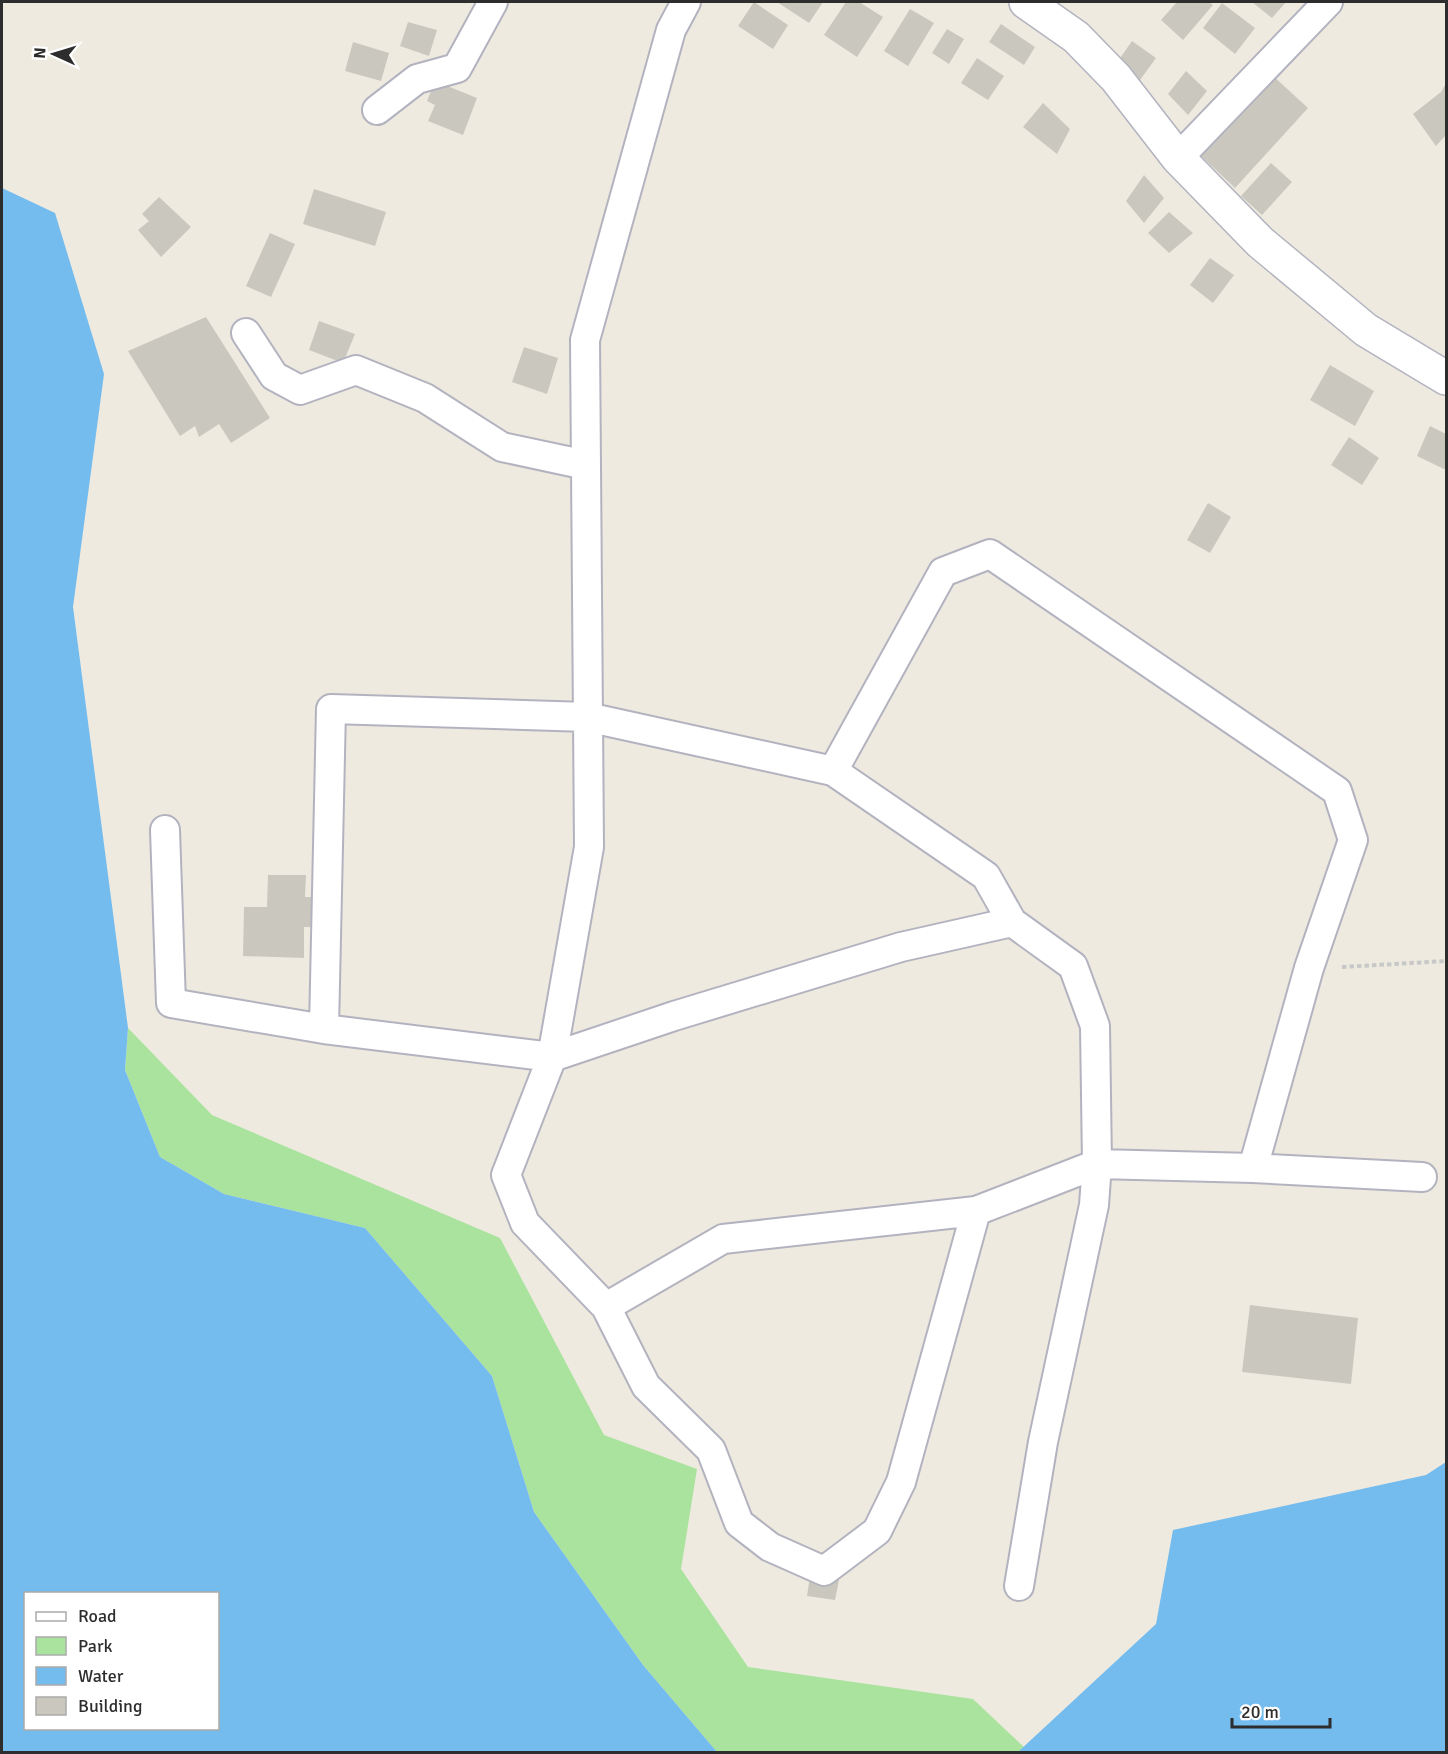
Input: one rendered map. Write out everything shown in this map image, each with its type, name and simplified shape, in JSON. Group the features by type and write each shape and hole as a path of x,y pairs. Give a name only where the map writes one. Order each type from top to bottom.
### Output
{"street":[{"path":"377,110 417,79 457,68 493,2"},
{"path":"686,2 671,30 585,340 589,847 552,1057 506,1175 525,1223 606,1307 646,1386 711,1449 739,1523 770,1548 824,1571 877,1531 901,1482 976,1211"},
{"path":"1026,2 1076,37 1116,78 1178,158 1260,242 1366,330 1446,378"},
{"path":"1178,158 1328,2"},
{"path":"246,333 274,375 300,390 356,370 425,398 502,447 586,465"},
{"path":"832,771 943,572 990,554 1337,791 1353,840 1309,968 1253,1168"},
{"path":"324,1029 331,709 587,717 832,771 986,876 1012,922 1073,966 1095,1026 1097,1164 1094,1205 1043,1442 1019,1586"},
{"path":"165,830 171,1003 324,1029 552,1057 674,1016 901,947 1012,922"},
{"path":"606,1307 723,1239 976,1211 1097,1164 1253,1168 1422,1177"}],"path":[{"path":"1309,968 1446,961"}],"green space":[{"path":"128,1028 212,1115 500,1238 604,1435 697,1469 681,1569 748,1667 973,1699 1025,1748 1018,1752 717,1752 643,1665 534,1512 492,1376 365,1228 224,1194 160,1157 125,1070"}],"water":[{"path":"2,188 55,213 104,374 73,607 128,1028 125,1070 160,1157 224,1194 365,1228 492,1376 534,1512 643,1665 717,1752 2,1752"},
{"path":"1446,1462 1446,1752 1018,1752 1156,1624 1173,1530 1426,1475"}],"building":[{"path":"754,2 788,25 773,49 738,26"},
{"path":"777,2 823,2 809,23"},
{"path":"846,2 859,2 883,17 857,57 824,35"},
{"path":"1177,2 1209,2 1213,5 1183,40 1161,20"},
{"path":"1252,2 1286,2 1272,18"},
{"path":"1222,3 1255,28 1235,54 1203,28"},
{"path":"910,9 934,23 908,66 884,51"},
{"path":"408,22 437,30 429,56 400,46"},
{"path":"1001,24 1035,47 1024,65 989,42"},
{"path":"947,29 964,39 949,64 932,53"},
{"path":"1132,41 1156,58 1140,80 1116,64"},
{"path":"353,42 389,53 381,81 345,71"},
{"path":"977,58 1004,76 988,100 961,83"},
{"path":"1186,71 1207,91 1188,115 1168,94"},
{"path":"1272,75 1308,108 1235,188 1199,154"},
{"path":"435,81 477,98 463,135 428,121 435,105 427,101"},
{"path":"1446,83 1446,135 1436,146 1413,114 1441,92"},
{"path":"1043,103 1070,129 1057,154 1023,127"},
{"path":"1271,163 1292,182 1262,215 1241,196"},
{"path":"1144,175 1164,198 1144,223 1126,201"},
{"path":"314,189 386,212 375,246 303,224"},
{"path":"159,197 191,227 161,257 138,230 149,221 142,214"},
{"path":"1169,212 1193,233 1169,253 1148,233"},
{"path":"270,233 295,244 271,297 246,286"},
{"path":"1210,258 1234,275 1213,303 1190,285"},
{"path":"206,317 270,418 231,443 219,424 199,437 195,426 180,436 128,351"},
{"path":"319,321 355,334 343,363 309,350"},
{"path":"524,347 558,358 547,394 512,382"},
{"path":"1330,365 1374,391 1355,426 1310,400"},
{"path":"1430,426 1446,434 1446,470 1417,456"},
{"path":"1349,437 1379,458 1362,485 1331,465"},
{"path":"1208,503 1231,517 1210,553 1187,540"},
{"path":"268,875 306,875 305,897 320,897 319,927 304,927 304,958 243,956 244,907 267,907"},
{"path":"1250,1305 1358,1318 1351,1384 1242,1372"},
{"path":"810,1576 839,1580 835,1600 807,1596"}]}
